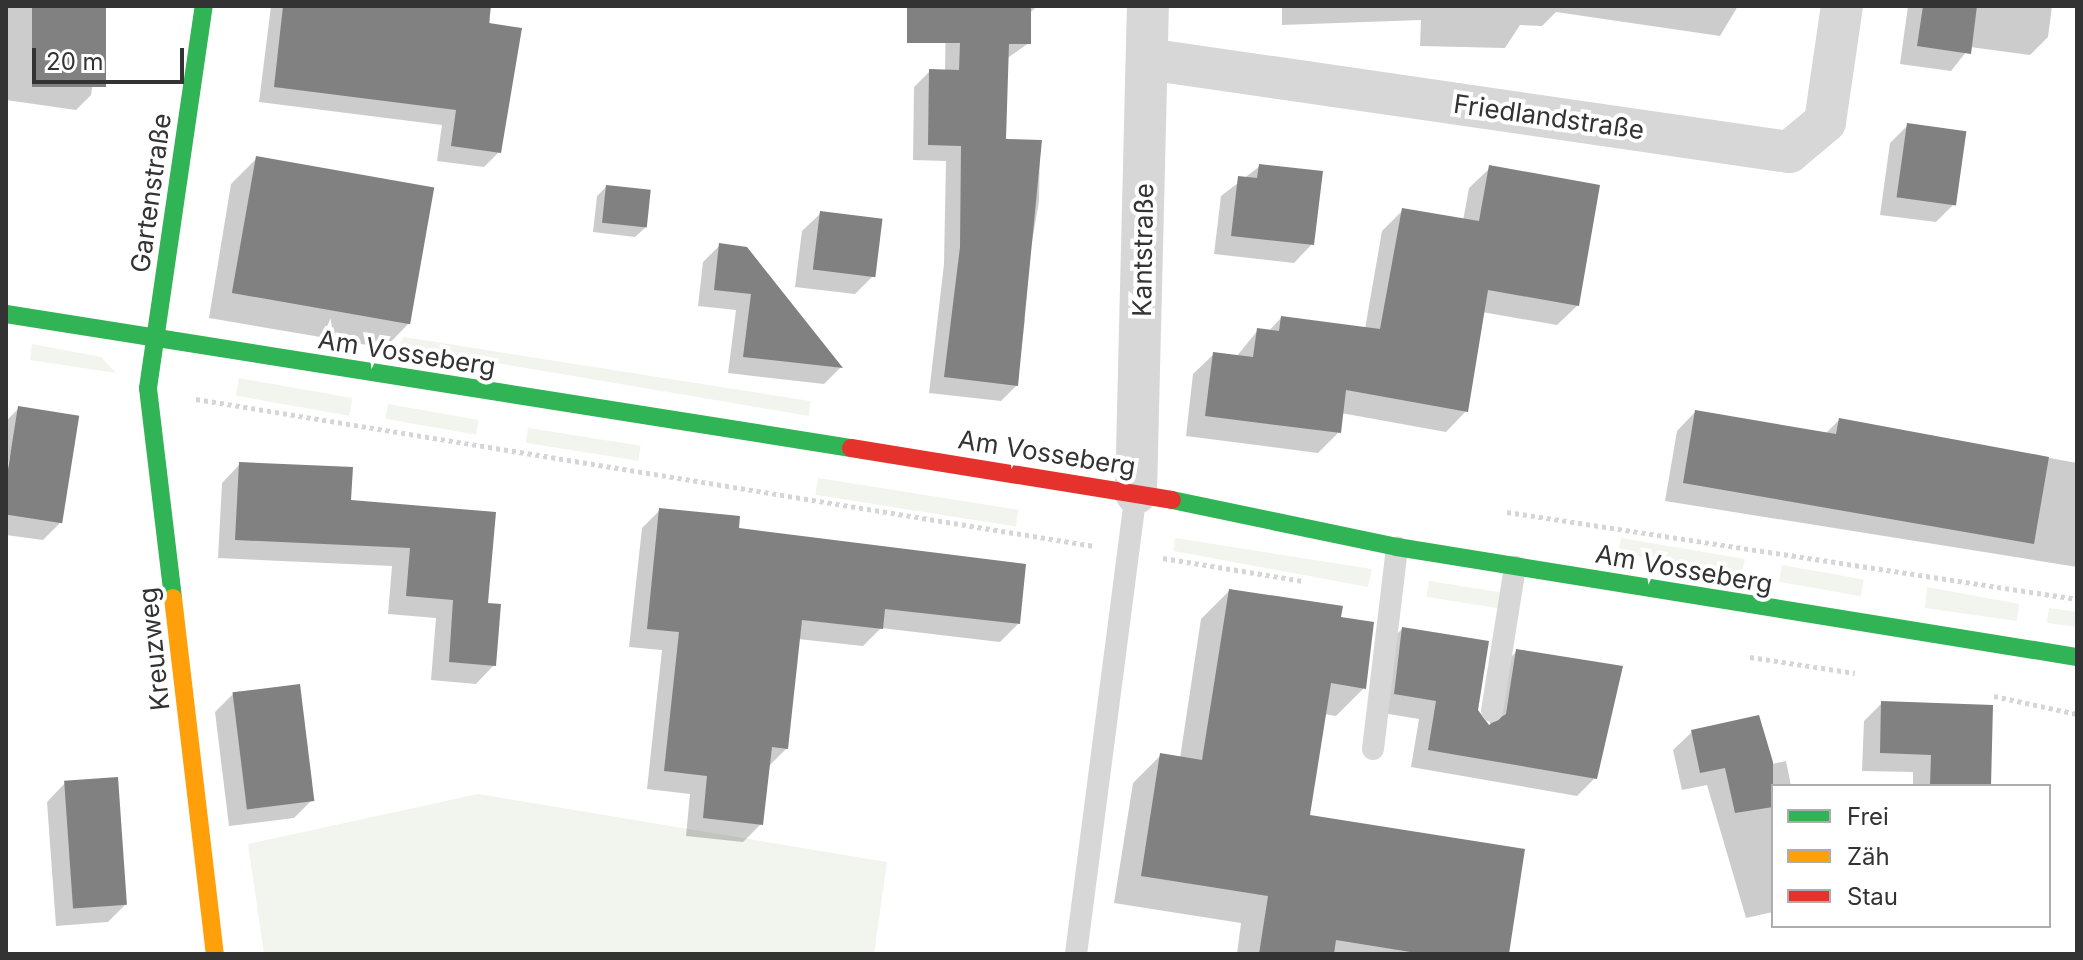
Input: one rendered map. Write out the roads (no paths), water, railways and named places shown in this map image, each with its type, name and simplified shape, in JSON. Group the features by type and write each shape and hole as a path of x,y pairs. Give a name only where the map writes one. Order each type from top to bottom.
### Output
{"street":[{"name":"Gartenstraße","path":"156,340 204,6"},
{"name":"Kantstraße","path":"1136,493 1148,6"},
{"name":"Friedlandstraße","path":"1147,59 1789,152 1825,122 1842,6"},
{"name":"Am Vosseberg","path":"6,314 1136,493 1397,547 2077,657"},
{"name":"Kreuzweg","path":"156,340 148,388 215,954"}],"lane":[{"path":"1076,954 1136,493"},
{"path":"1373,749 1397,547"},
{"path":"1492,711 1515,567"}]}
